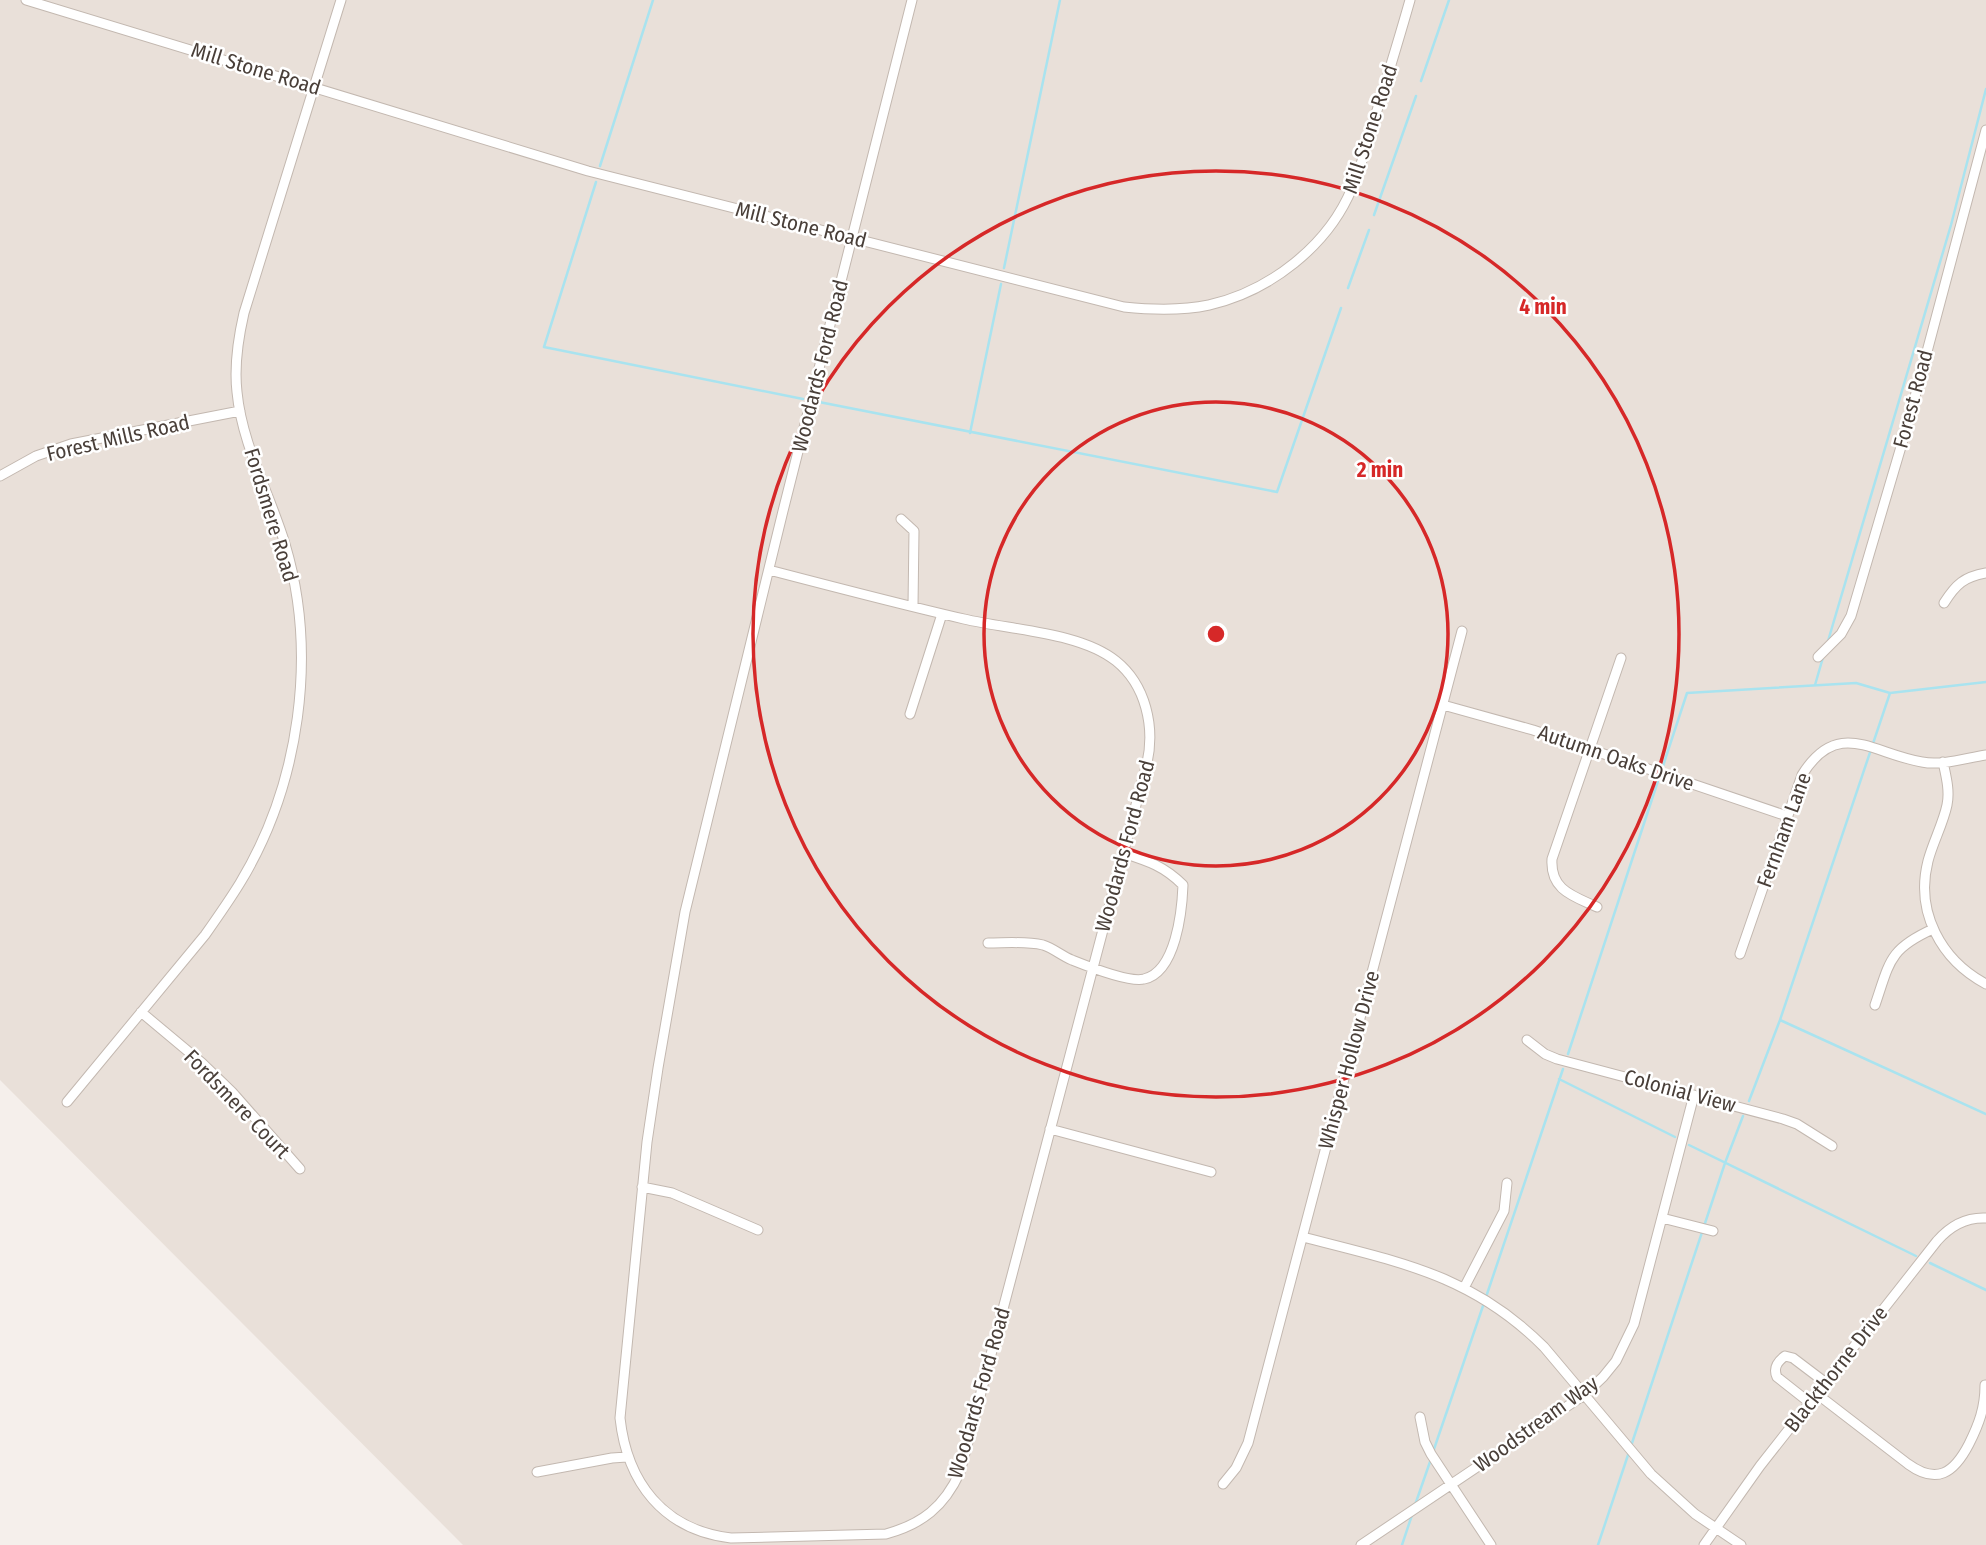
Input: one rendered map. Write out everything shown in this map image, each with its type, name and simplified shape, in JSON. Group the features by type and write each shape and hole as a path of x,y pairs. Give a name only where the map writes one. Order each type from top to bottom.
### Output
{"street":[{"name":"Mill Stone Road","path":"26,0 587,171 1124,307 1156,310 1208,305 1245,292 1272,278 1297,260 1332,224 1353,188 1410,0"},
{"name":"Fordsmere Road","path":"67,1101 205,935 242,881 281,792 295,729 300,684 300,632 292,573 282,534 244,429 237,393 236,368 239,334 341,0"},
{"name":"Woodards Ford Road","path":"769,570 942,614 1095,647 1117,662 1131,677 1141,694 1150,720 1150,746 1123,853 960,1472 945,1497 925,1517 909,1528 873,1536 755,1538 720,1536 691,1527 658,1504 643,1487 627,1457 620,1418 642,1187 658,1068 685,912 769,570 912,0"},
{"name":"Forest Road","path":"1818,657 1841,635 1851,616 1908,423 1986,130"},
{"name":"Forest Mills Road","path":"0,476 36,456 71,444 240,411"},
{"path":"901,519 914,531 913,606"},
{"path":"1944,603 1952,590 1966,578 1986,573"},
{"path":"910,714 942,614"},
{"name":"Whisper Hollow Drive","path":"1223,1484 1236,1468 1248,1443 1462,631"},
{"path":"1597,907 1564,891 1556,882 1552,859 1620,658"},
{"name":"Autumn Oaks Drive","path":"1443,705 1534,730 1787,816"},
{"name":"Fernham Lane","path":"1740,954 1802,775 1819,753 1836,745 1860,743 1920,762 1944,762 1986,755"},
{"path":"1944,762 1947,806 1928,861 1924,886 1926,904 1939,942 1956,964 1986,984"},
{"path":"988,943 1020,942 1043,946 1093,968 1142,980 1156,975 1167,961 1182,911 1184,885 1170,871 1123,853"},
{"path":"1875,1004 1898,950 1933,929"},
{"name":"Fordsmere Court","path":"141,1012 232,1092 300,1169"},
{"name":"Colonial View","path":"1527,1040 1545,1054 1558,1059 1783,1119 1797,1124 1832,1146"},
{"name":"Woodstream Way","path":"1361,1545 1584,1395 1616,1361 1630,1335 1638,1310 1694,1096"},
{"path":"1050,1129 1212,1172"},
{"path":"1464,1288 1504,1211 1507,1183"},
{"path":"642,1187 672,1193 758,1230"},
{"name":"Blackthorne Drive","path":"1704,1545 1760,1466 1947,1230 1976,1217 1986,1218"},
{"path":"1662,1218 1713,1231"},
{"path":"1303,1237 1425,1270 1464,1288 1501,1310 1552,1356 1651,1474 1687,1508 1741,1545"},
{"path":"1810,1403 1777,1377 1777,1364 1785,1356 1793,1358 1826,1383"},
{"path":"1817,1394 1916,1471 1930,1475 1950,1471 1961,1459 1982,1415 1986,1385"},
{"path":"1420,1417 1425,1442 1431,1454 1491,1545"},
{"path":"537,1472 627,1457"}],"shaded area":[{"path":"0,0 1986,0 1986,1545 463,1545 0,1080"}],"waterway":[{"path":"600,166 653,0"},
{"path":"1004,268 1060,0"},
{"path":"1421,81 1449,0"},
{"path":"1828,641 1951,225 1986,89"},
{"path":"1374,215 1416,96"},
{"path":"596,182 544,347 803,399"},
{"path":"1348,288 1369,230"},
{"path":"970,433 1001,284"},
{"path":"819,402 1277,492 1341,308"},
{"path":"1815,685 1824,654"},
{"path":"1663,766 1687,693 1856,683 1890,693 1986,682"},
{"path":"1749,1101 1780,1020 1890,693"},
{"path":"1568,1054 1658,781"},
{"path":"1780,1020 1986,1114"},
{"path":"1486,1297 1563,1069"},
{"path":"1559,1079 1675,1137"},
{"path":"1631,1446 1743,1116"},
{"path":"1689,1145 1916,1256"},
{"path":"1930,1263 1986,1290"},
{"path":"1433,1452 1484,1303"},
{"path":"1598,1545 1629,1452"},
{"path":"1415,1505 1431,1459"},
{"path":"1402,1545 1412,1515"}]}
